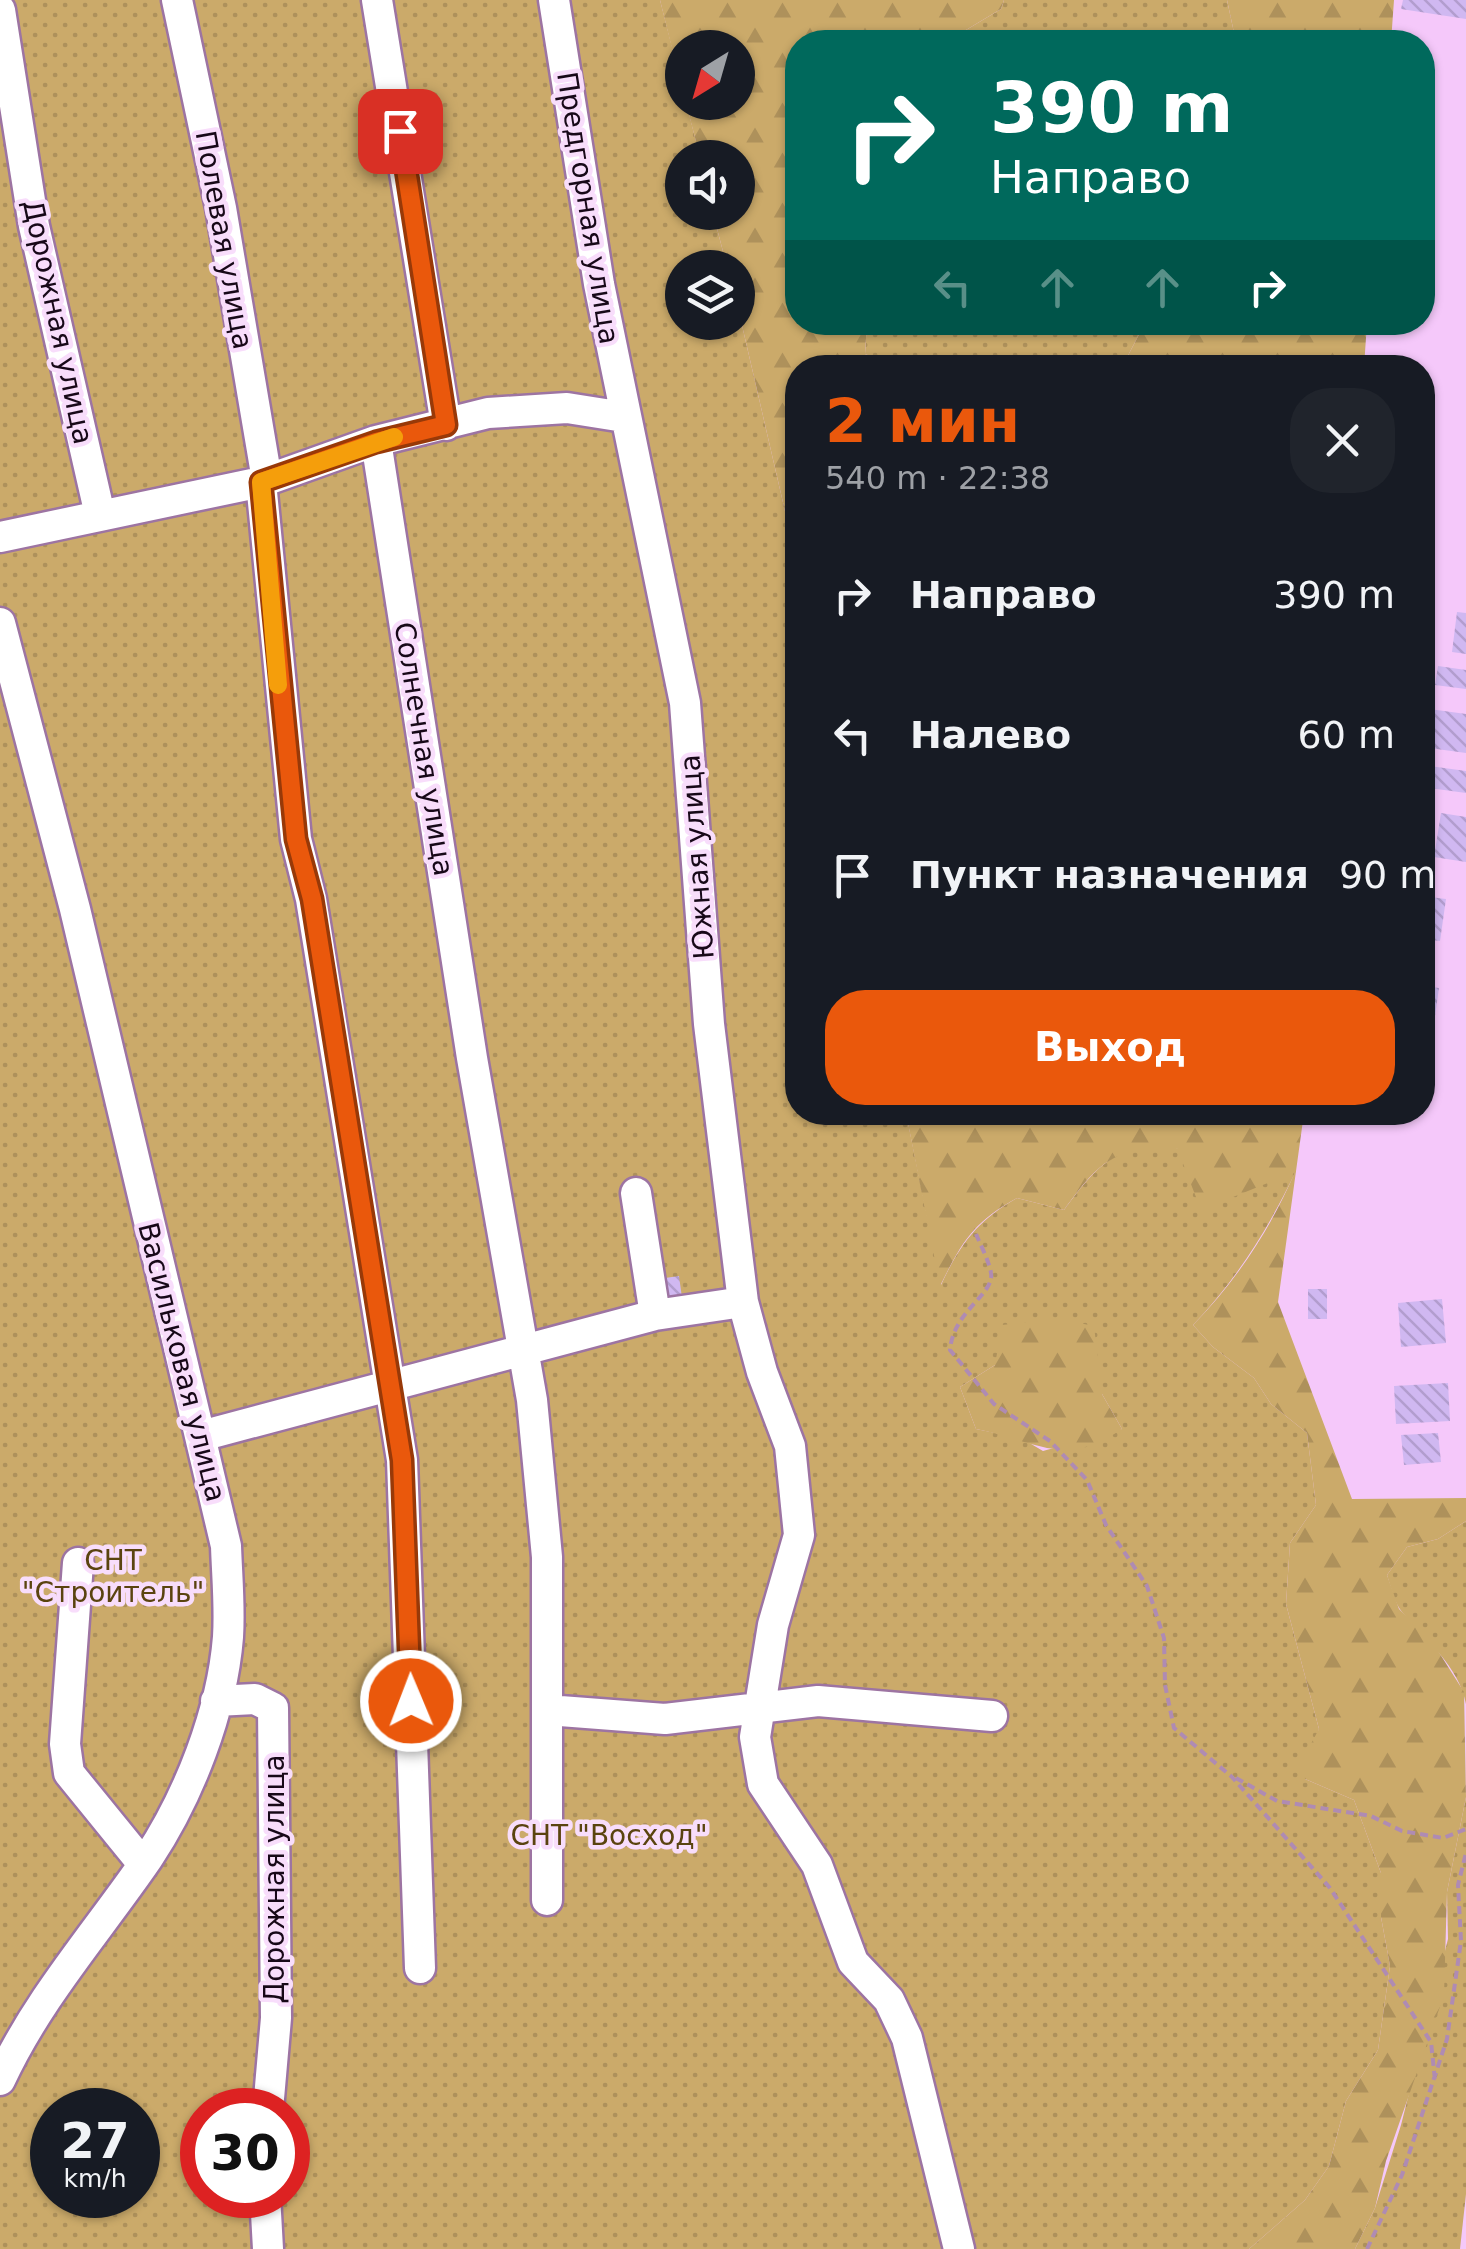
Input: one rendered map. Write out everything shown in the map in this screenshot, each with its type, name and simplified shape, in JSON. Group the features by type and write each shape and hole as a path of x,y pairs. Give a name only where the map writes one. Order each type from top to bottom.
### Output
{"street":[{"name":"Полевая улица","path":"177,0 221,208 264,481 296,839 312,899 402,1460 420,1968"},
{"path":"377,0 446,425"},
{"name":"Предгорная улица","path":"554,0 624,416"},
{"name":"Дорожная улица","path":"0,10 34,226 100,515"},
{"path":"0,537 264,481 376,442 488,412 568,408 624,416"},
{"name":"Южная улица","path":"624,416 686,703 709,1024 743,1302"},
{"name":"Солнечная улица","path":"376,442 472,1058 524,1348 547,1557 547,1900"},
{"name":"Васильковая улица","path":"0,623 5,661 75,909 202,1436 226,1546 228,1638 216,1700 190,1778 142,1864 82,1942 0,2080"},
{"path":"636,1194 655,1315"},
{"path":"202,1436 655,1315 743,1302 762,1372 790,1446 799,1535 773,1626 755,1737 764,1784 816,1865 853,1962 889,2000 907,2038 958,2249"},
{"path":"78,1563 65,1744 69,1773 142,1864"},
{"name":"Дорожная улица","path":"216,1700 255,1698 273,1708 276,2018 270,2088"},
{"path":"546,1710 665,1718 763,1704 818,1701 992,1716"},
{"path":"266,2218 268,2249"}],"path":[{"path":"976,1234 992,1275 989,1290 960,1316 950,1350 994,1404 1050,1441 1086,1480 1106,1525 1147,1586 1164,1638 1165,1685 1174,1728 1232,1776 1330,1888 1432,2042 1435,2080"},
{"path":"1232,1776 1277,1801 1370,1816 1402,1831 1443,1838 1466,1829"},
{"path":"1367,2249 1402,2174 1447,2039 1461,1940 1458,1885 1466,1852"}],"green space":[{"name":"СНТ \"Восход\"","path":"0,0 660,0 668,30 665,120 691,120 696,140 665,140 665,230 717,230 723,250 665,250 665,340 745,340 785,511 785,1125 908,1125 941,1285 972,1234 1003,1206 1017,1198 1064,1210 1099,1169 1126,1151 1141,1147 1184,1149 1296,1171 1250,1253 1193,1325 1213,1347 1254,1378 1271,1404 1307,1433 1316,1505 1290,1543 1286,1604 1319,1729 1305,1779 1354,1800 1381,1873 1381,1917 1390,1966 1378,2050 1346,2101 1329,2166 1305,2200 1249,2249 0,2249","holes":["995,1365 1102,1394 1122,1429 1043,1451 1021,1438 976,1429 960,1387"]},
{"path":"660,0 1004,0 1001,9 966,30 785,30 785,335 866,335 868,355 785,355 785,511 745,340 755,340 755,250 723,250 717,230 755,230 755,140 696,140 690,120 755,120 755,30 667,30"},
{"path":"1004,0 1227,0 1233,30 966,30 1001,9"},
{"path":"1227,0 1394,0 1392,30 1233,30"},
{"path":"866,335 1139,335 1128,355 865,354"},
{"path":"1139,335 1366,335 1365,355 1128,355"},
{"path":"908,1125 1302,1125 1278,1302 1352,1499 1466,1498 1466,1521 1438,1539 1407,1547 1387,1575 1399,1609 1433,1643 1464,1692 1466,1797 1447,1892 1444,1995 1386,2161 1375,2208 1355,2249 1249,2249 1305,2200 1329,2166 1346,2101 1378,2050 1390,1966 1381,1917 1381,1873 1354,1800 1305,1779 1300,1764 1319,1729 1286,1604 1290,1543 1316,1505 1307,1433 1271,1404 1254,1378 1213,1347 1193,1325 1251,1253 1295,1172 1201,1210 1177,1148 1123,1154 1099,1168 1064,1210 1017,1198 990,1216 962,1245 940,1286"},
{"path":"1059,1319 1094,1326 1102,1394 1122,1429 1102,1441 1066,1450 976,1429 960,1387 995,1365 1002,1325"},
{"path":"1466,1521 1466,1704 1449,1666 1399,1608 1387,1575 1407,1547 1438,1539"},
{"path":"1466,1797 1466,2194 1460,2249 1355,2249 1375,2208 1401,2125 1448,1939 1447,1892"}],"building":[{"path":"1403,0 1466,0 1466,19 1401,9"},
{"path":"1457,612 1466,613 1466,654 1452,652"},
{"path":"1438,666 1466,670 1466,689 1435,685"},
{"path":"1435,710 1466,714 1466,753 1435,749"},
{"path":"1435,767 1466,771 1466,793 1435,789"},
{"path":"1441,813 1466,817 1466,862 1435,857"},
{"path":"1435,898 1446,899 1440,941 1435,940"},
{"path":"679,1276 683,1305 662,1308 658,1279"},
{"path":"1308,1289 1327,1289 1327,1319 1308,1319"},
{"path":"1442,1299 1446,1343 1401,1347 1398,1303"},
{"path":"1448,1383 1450,1421 1396,1424 1394,1386"},
{"path":"1438,1433 1441,1462 1404,1465 1401,1435"}],"slow traffic":[{"path":"278,685 261,482 394,437"}],"route":[{"path":"400,131 446,425 376,442 261,482 278,688 296,839 312,899 402,1460 411,1701"}],"park label":[{"name":"СНТ \"Строитель\"","path":"113,1576"}]}
